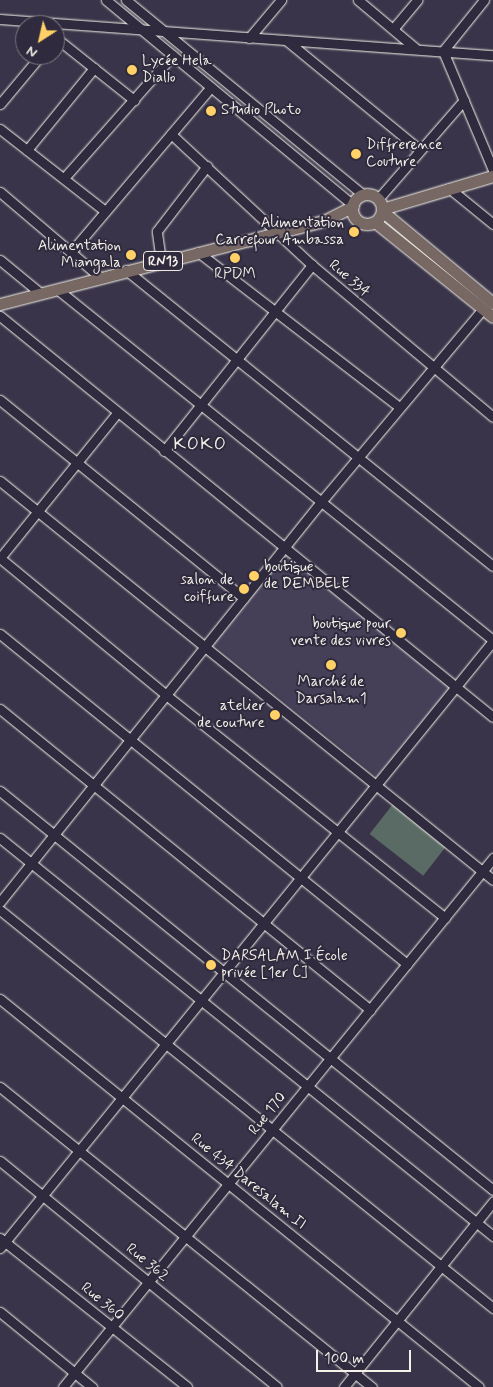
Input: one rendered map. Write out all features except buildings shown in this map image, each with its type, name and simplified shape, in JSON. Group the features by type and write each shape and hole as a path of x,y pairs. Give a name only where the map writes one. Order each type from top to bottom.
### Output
{"main road":[{"path":"381,206 493,176"},
{"path":"488,306 374,222 364,223 354,209 363,195 381,206 488,306 493,317"},
{"path":"374,222 381,206"},
{"name":"RN13","path":"0,304 326,220 354,209"}],"street":[{"path":"106,0 354,209"},
{"path":"126,0 363,195"},
{"path":"249,38 281,0"},
{"path":"358,0 415,48"},
{"path":"393,29 418,0"},
{"path":"443,51 484,0"},
{"path":"0,20 145,32 493,54"},
{"path":"65,29 69,26"},
{"path":"286,40 420,150"},
{"path":"65,46 134,100"},
{"path":"443,51 493,170"},
{"path":"64,178 173,55"},
{"path":"0,104 33,65"},
{"path":"27,150 94,68"},
{"path":"71,252 211,87"},
{"path":"381,206 420,150 464,100"},
{"path":"0,129 105,211"},
{"name":"Rue 334","path":"171,134 279,232 312,265 432,368 493,417"},
{"path":"161,261 157,231 207,166"},
{"path":"449,188 493,224"},
{"path":"0,192 100,277"},
{"path":"198,252 273,312 399,407"},
{"path":"0,260 40,293"},
{"path":"164,451 312,265"},
{"path":"126,270 493,566"},
{"path":"2,1242 79,1151 493,641 57,289"},
{"path":"0,902 320,502 432,368 488,306"},
{"path":"0,316 493,717"},
{"path":"0,400 244,598"},
{"path":"117,413 0,558 166,695 445,918"},
{"path":"0,481 493,880"},
{"path":"0,634 407,964"},
{"path":"0,709 370,1010"},
{"path":"0,791 493,1190"},
{"path":"0,838 200,1002 493,1236"},
{"name":"Rue 170","path":"64,1387 493,858"},
{"path":"0,910 493,1308"},
{"name":"Rue 434 Daresalam II","path":"0,999 479,1387"},
{"path":"0,1087 372,1387"},
{"name":"Rue 362","path":"0,1161 277,1387"},
{"path":"344,1387 493,1202"},
{"name":"Rue 360","path":"2,1242 187,1387"},
{"path":"0,1312 92,1387"}],"shaded area":[{"name":"Marché de Darsalam1","path":"286,552 452,686 378,777 212,643"}],"green space":[{"path":"393,804 447,846 423,876 370,834"}],"place":[{"name":"Lycée Hela Diallo","path":"132,70"},
{"name":"Studio Photo","path":"211,111"},
{"name":"Diffrerence Couture","path":"356,154"},
{"name":"Alimentation Carrefour Ambassa","path":"354,232"},
{"name":"Alimentation Miangala","path":"131,255"},
{"name":"RPDM","path":"235,258"},
{"name":"boutique de DEMBELE","path":"254,576"},
{"name":"salon de coiffure","path":"244,589"},
{"name":"boutique pour vente des vivres","path":"401,633"},
{"name":"Marché de Darsalam1","path":"331,665"},
{"name":"atelier de couture","path":"275,715"},
{"name":"DARSALAM I École privée [1er C]","path":"211,965"}],"district":[{"name":"KOKO","path":"200,444"}]}
